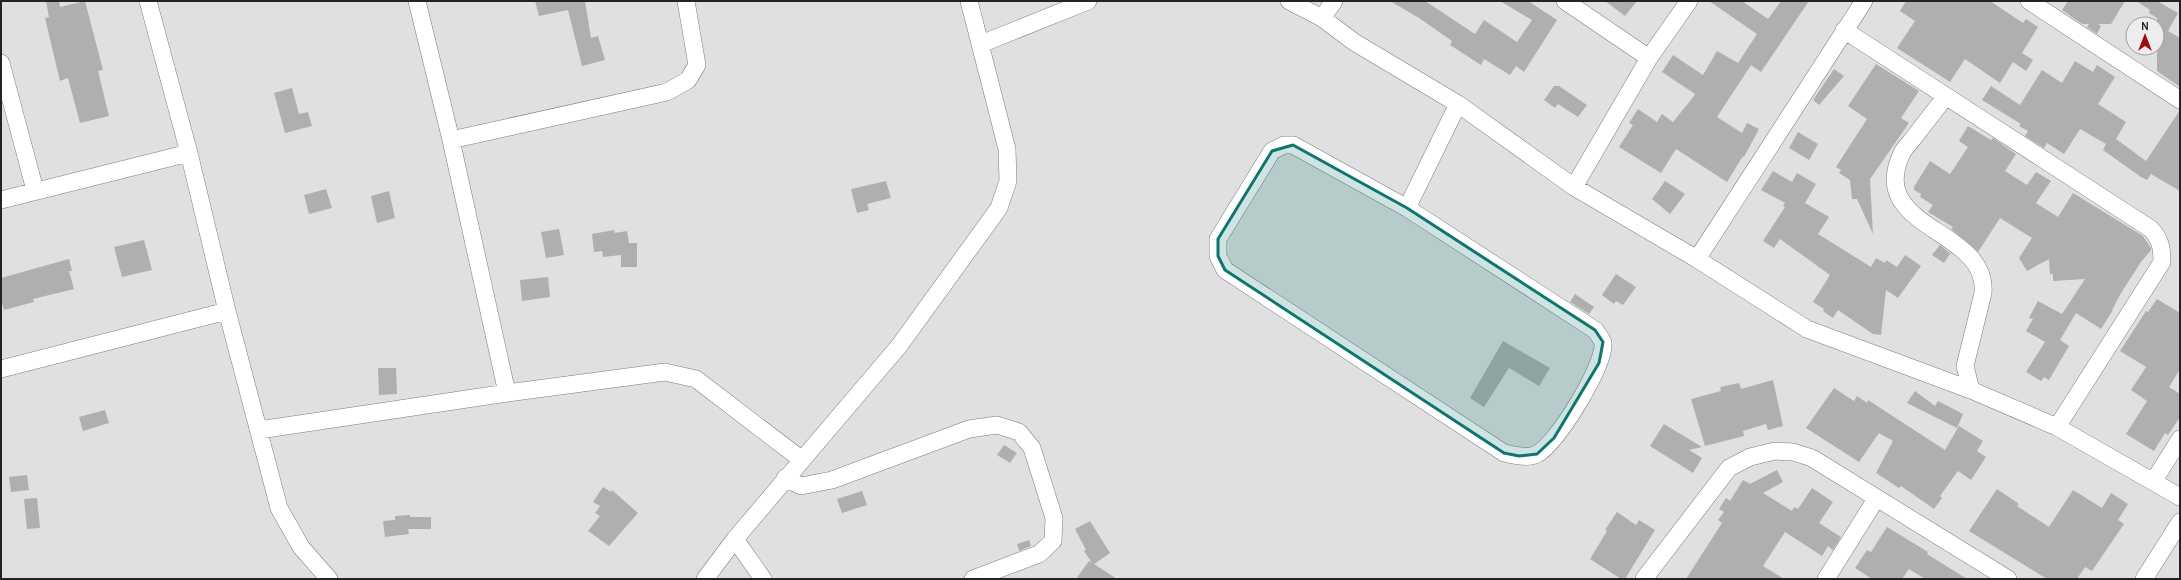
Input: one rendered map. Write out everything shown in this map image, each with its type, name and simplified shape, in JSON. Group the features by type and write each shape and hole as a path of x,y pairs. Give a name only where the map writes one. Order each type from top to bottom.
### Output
{"street":[{"path":"148,1 189,153 227,311 279,508 301,547 329,579"},
{"path":"417,1 451,140 507,393"},
{"path":"451,140 667,92 688,80 697,65 686,1"},
{"path":"705,579 734,539 899,346 999,208 1008,181 1007,149 969,1"},
{"path":"980,44 1088,1"},
{"path":"1289,1 1322,18 1354,42 1458,104 1574,187 1697,259 1807,329 1971,390 2056,427 2180,497"},
{"path":"1322,18 1334,1"},
{"path":"1565,1 1649,58"},
{"path":"1574,187 1649,58 1688,1"},
{"path":"1697,259 1864,1"},
{"path":"2029,1 2180,100"},
{"path":"1844,30 2152,229 2158,237 2162,249 2162,262 2056,427"},
{"path":"1,63 35,190"},
{"path":"1946,96 1902,153 1897,170 1895,188 1904,205 1914,217 1962,249 1978,265 1984,283 1983,293 1964,366 1971,390"},
{"path":"1407,208 1458,104"},
{"path":"1284,145 1293,145 1407,208 1595,330 1603,342 1599,363 1588,387 1554,438 1537,454 1519,456 1504,453 1337,345 1225,270 1218,256 1218,238 1272,151 1284,145"},
{"path":"1,200 35,190 189,153"},
{"path":"1,369 227,311"},
{"path":"259,430 507,393 665,372 696,379 802,460"},
{"path":"785,478 801,486 832,480 969,429 997,425 1019,432 1032,448 1054,518 1053,541 1039,554 973,579"},
{"path":"2153,482 2180,439"},
{"path":"1644,579 1728,468 1750,457 1775,451 1799,454 1812,458 2001,577"},
{"path":"1826,579 1876,499"},
{"path":"2144,579 2180,522"},
{"path":"734,539 763,579"}],"highlighted area":[{"path":"1293,145 1407,208 1595,330 1603,342 1599,363 1554,438 1537,454 1519,456 1504,453 1225,270 1218,256 1218,239 1272,151"}],"building":[{"path":"46,1 59,1 60,7 85,1 103,70 98,71 109,116 80,123 68,78 60,81 45,18 49,17"},
{"path":"535,1 585,1 591,38 598,36 605,60 582,66 568,10 539,16"},
{"path":"1390,1 1425,1 1475,34 1484,20 1517,42 1532,20 1500,1 1528,1 1557,20 1524,72 1516,66 1510,75 1484,59 1481,65 1450,45 1452,41 1419,18"},
{"path":"1605,1 1637,1 1625,16"},
{"path":"1709,1 1742,1 1768,19 1781,1 1809,1 1761,72 1751,65 1717,117 1742,133 1747,123 1759,129 1744,157 1743,156 1727,182 1676,149 1661,173 1619,147 1633,125 1629,123 1638,109 1657,122 1662,114 1673,122 1694,96 1695,94 1662,72 1673,55 1703,75 1717,51 1738,63 1757,34"},
{"path":"1906,1 1990,1 2023,23 2026,19 2038,27 2022,53 2033,60 2026,71 2013,62 2000,83 1965,59 1950,82 1897,48 1915,21 1900,11"},
{"path":"2068,1 2125,1 2111,24 2098,24 2101,26 2097,34 2087,27 2089,24 2082,24 2062,10"},
{"path":"2136,1 2157,1 2178,13 2168,31 2180,38 2180,87 2157,71 2157,56 2165,56 2165,16 2154,16 2149,13 2150,10"},
{"path":"2075,61 2093,72 2097,65 2115,77 2098,104 2126,122 2116,139 2146,161 2180,110 2180,191 2151,174 2147,180 2141,177 2103,150 2106,144 2080,129 2064,154 2047,143 2044,148 2025,136 2028,131 2019,126 2021,124 1982,100 1991,86 2020,105 2042,70 2062,83"},
{"path":"1876,64 1919,91 1901,118 1909,123 1870,179 1873,234 1857,199 1852,199 1850,180 1839,173 1841,170 1836,167 1867,119 1848,106"},
{"path":"1834,69 1844,76 1819,105 1813,100"},
{"path":"1554,86 1559,86 1587,105 1578,117 1558,104 1555,108 1544,100"},
{"path":"292,88 299,114 308,112 312,126 285,133 274,93"},
{"path":"1968,126 1991,140 1993,138 2016,154 2005,171 2027,185 2036,172 2051,181 2036,203 2058,217 2073,193 2143,236 2151,248 2121,293 2113,310 2101,329 2076,313 2060,340 2069,346 2049,380 2044,377 2041,381 2026,372 2045,342 2026,331 2033,319 2029,318 2038,301 2062,314 2085,279 2053,281 2053,274 2050,274 2049,259 2027,271 2019,258 2032,238 2000,218 1978,252 1951,229 1953,227 1928,212 1933,205 1920,197 1921,194 1914,190 1914,187 1930,161 1950,174 1968,147 1959,141"},
{"path":"1798,132 1818,144 1809,160 1789,148"},
{"path":"1773,171 1792,182 1797,173 1816,184 1805,203 1829,217 1818,234 1871,267 1876,258 1885,263 1886,260 1897,267 1905,255 1921,266 1898,298 1886,290 1881,335 1873,334 1838,310 1833,318 1823,311 1824,309 1813,302 1830,275 1780,239 1774,248 1763,241 1785,207 1783,206 1785,203 1761,190"},
{"path":"886,181 891,198 867,204 869,210 857,213 851,189"},
{"path":"1665,181 1685,194 1670,214 1652,199"},
{"path":"326,189 332,208 309,214 304,195"},
{"path":"389,191 395,218 377,223 371,196"},
{"path":"559,229 564,255 546,258 541,232"},
{"path":"614,230 615,233 627,231 629,243 637,243 637,267 621,267 621,255 603,257 602,251 594,252 592,234"},
{"path":"144,240 152,270 122,277 114,247"},
{"path":"1940,245 1952,255 1950,254 1944,263 1932,255"},
{"path":"69,259 72,271 69,271 74,289 33,299 34,302 4,310 1,300 1,278"},
{"path":"1616,274 1636,287 1623,305 1616,301 1614,304 1602,295"},
{"path":"548,277 550,297 522,301 520,280"},
{"path":"1575,294 1594,307 1589,314 1570,302"},
{"path":"2157,299 2180,313 2180,369 2169,387 2180,394 2180,417 2168,435 2165,433 2154,451 2126,434 2147,401 2131,390 2146,367 2120,351 2146,311 2148,312"},
{"path":"1503,341 1550,368 1539,386 1509,368 1484,407 1470,398"},
{"path":"378,368 396,368 397,394 379,395"},
{"path":"1773,380 1783,426 1768,430 1766,424 1743,431 1744,436 1705,446 1691,399 1721,391 1720,387 1739,383 1741,389"},
{"path":"1834,388 1854,401 1857,396 1867,403 1868,400 1945,450 1959,426 1983,441 1977,451 1986,457 1971,480 1958,471 1940,496 1942,498 1934,509 1901,486 1899,488 1876,473 1893,441 1879,433 1859,462 1806,428"},
{"path":"1915,391 1935,406 1938,401 1963,414 1957,428 1907,403"},
{"path":"105,410 109,423 83,431 79,417"},
{"path":"1664,424 1702,447 1689,450 1702,458 1693,473 1650,446"},
{"path":"1004,445 1017,453 1010,463 997,455"},
{"path":"1777,470 1783,482 1763,493 1792,511 1794,507 1798,509 1812,488 1833,502 1819,523 1841,537 1833,550 1828,546 1822,556 1785,532 1763,566 1784,579 1686,579 1722,523 1718,520 1724,512 1719,509 1726,498 1730,501 1743,480 1750,484"},
{"path":"27,475 29,490 11,492 9,477"},
{"path":"603,487 611,492 612,490 638,513 609,546 588,531 600,516 595,513 600,506 593,502"},
{"path":"1997,489 2019,504 2017,506 2049,527 2073,490 2102,508 2111,493 2128,504 2118,520 2124,524 2092,571 2085,567 2077,579 2047,579 1969,531"},
{"path":"862,491 867,505 842,513 837,499"},
{"path":"37,498 40,528 27,529 24,499"},
{"path":"1617,512 1636,525 1639,520 1655,530 1625,579 1621,579 1590,559 1607,531 1605,530"},
{"path":"410,515 410,517 431,517 431,529 408,529 409,534 385,537 383,521 395,520 395,516"},
{"path":"1090,521 1110,553 1094,564 1117,579 1076,579 1089,561 1092,563 1084,551 1086,550 1075,529"},
{"path":"1887,527 1928,552 1927,554 1967,579 1925,579 1909,569 1902,579 1872,579 1855,568 1867,550 1871,552"},
{"path":"1029,540 1031,546 1019,551 1017,544"}]}
